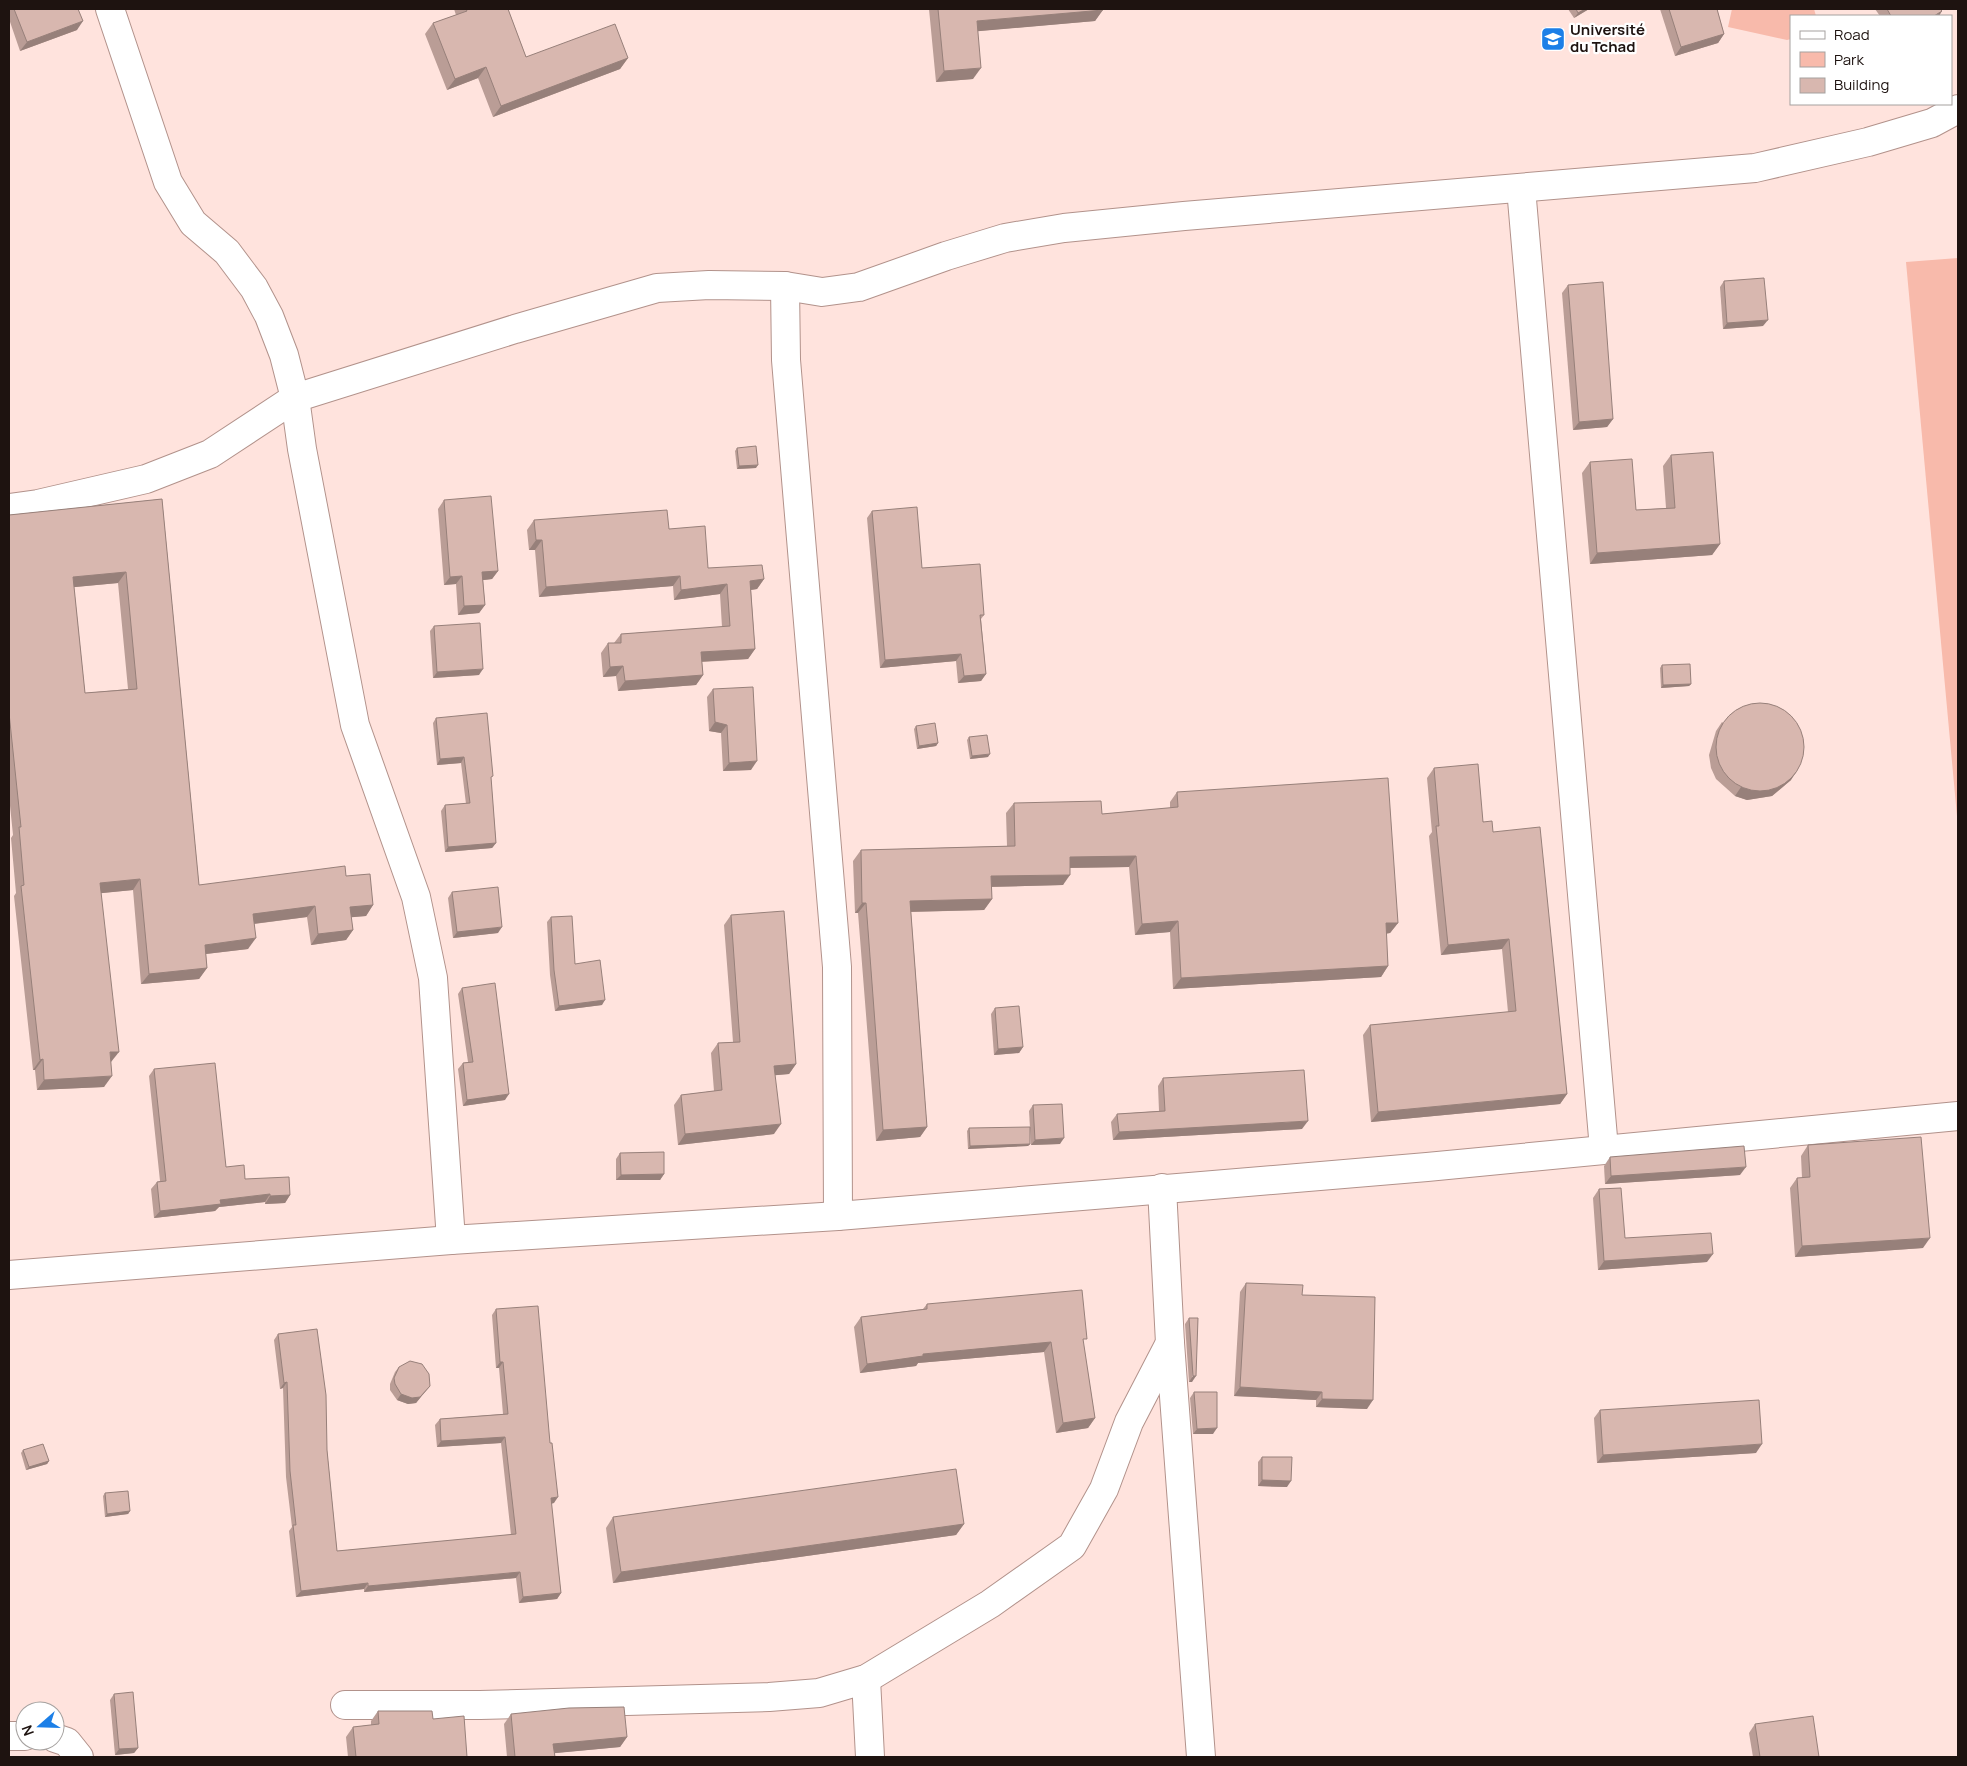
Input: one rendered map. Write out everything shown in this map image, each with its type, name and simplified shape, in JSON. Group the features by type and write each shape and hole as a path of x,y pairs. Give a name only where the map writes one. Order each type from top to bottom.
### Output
{"street":[{"path":"110,9 168,182 192,223 227,252 254,288 269,316 281,348 295,398 302,449 355,725 416,897 433,978 451,1240"},
{"path":"9,508 38,504 146,479 210,454 295,398 657,288 709,285 784,286 822,292 859,287 946,256 1005,238 1064,228 1754,168 1868,142 1932,123 1958,109"},
{"path":"1521,188 1604,1149"},
{"path":"784,286 786,360 837,968 838,1216"},
{"path":"9,1275 451,1240 838,1216 1427,1167 1958,1116"},
{"path":"1162,1188 1170,1343 1201,1757"},
{"path":"345,1705 480,1705 769,1697 819,1692 866,1679 990,1604 1072,1546 1104,1489 1129,1422 1170,1343"},
{"path":"866,1679 870,1757"},
{"path":"65,1741 78,1757"}],"green space":[{"path":"1732,9 1814,9 1816,15 1790,15 1790,39 1787,40 1728,27"},
{"path":"1958,258 1958,827 1906,262"}],"building":[{"path":"14,9 78,9 83,21 27,42"},
{"path":"466,9 508,9 526,57 615,24 628,58 501,106 486,67 455,79 433,23 467,11"},
{"path":"938,9 1103,10 977,21 981,68 944,71"},
{"path":"1576,9 1585,9 1578,13"},
{"path":"1669,9 1717,9 1724,34 1681,47"},
{"path":"1887,9 1940,9 1942,11 1936,15 1890,15"},
{"path":"1764,278 1768,320 1727,323 1724,281"},
{"path":"1603,282 1613,419 1579,422 1568,285"},
{"path":"756,446 758,465 739,466 737,448"},
{"path":"1713,452 1720,544 1597,553 1590,462 1632,459 1636,510 1675,508 1671,455"},
{"path":"491,496 498,571 482,572 485,605 464,606 462,576 450,577 444,500"},
{"path":"162,499 199,885 345,866 346,876 370,874 373,905 350,907 353,930 318,934 315,906 253,914 256,938 205,945 207,968 149,974 140,879 100,883 119,1052 110,1052 112,1076 44,1080 43,1059 40,1060 21,886 24,885 19,827 21,827 9,713 9,515","holes":["126,572 137,689 85,693 73,577"]},
{"path":"917,507 922,568 980,564 984,615 980,615 986,674 964,676 961,654 885,660 872,511"},
{"path":"667,510 669,529 705,526 708,568 762,565 764,579 750,581 755,649 701,652 703,675 625,681 623,666 610,667 608,643 621,643 621,634 730,626 727,584 681,590 680,576 546,587 542,540 536,540 534,520"},
{"path":"480,623 483,669 437,672 434,626"},
{"path":"1690,664 1691,684 1663,685 1662,665"},
{"path":"753,687 757,761 729,763 727,725 715,722 713,689"},
{"path":"1760,703 1777,706 1791,716 1801,730 1804,747 1801,764 1791,778 1777,788 1760,791 1743,788 1729,778 1719,764 1716,747 1719,730 1729,716 1743,706"},
{"path":"487,713 493,776 491,777 496,843 448,847 445,805 470,803 464,757 440,759 436,718"},
{"path":"935,723 938,743 919,746 916,726"},
{"path":"987,735 990,754 972,756 969,737"},
{"path":"1478,764 1483,822 1492,821 1493,832 1540,827 1567,1094 1378,1112 1370,1025 1516,1011 1509,939 1448,945 1436,826 1439,826 1434,768"},
{"path":"1388,778 1398,923 1386,923 1388,966 1181,978 1178,921 1142,924 1136,856 1070,857 1070,875 991,876 992,899 910,901 927,1127 883,1130 866,903 862,903 861,850 1015,846 1014,803 1101,801 1102,814 1178,807 1177,792"},
{"path":"498,887 502,927 457,932 452,892"},
{"path":"784,911 796,1064 774,1066 781,1124 685,1134 681,1095 722,1090 718,1043 740,1042 731,915"},
{"path":"572,916 575,964 600,960 605,1000 559,1006 554,970 551,917"},
{"path":"495,983 509,1094 467,1100 463,1063 473,1062 462,988"},
{"path":"1019,1006 1023,1047 998,1049 995,1008"},
{"path":"215,1063 226,1167 244,1165 245,1179 289,1177 290,1195 270,1196 270,1194 220,1200 221,1204 160,1211 157,1182 166,1181 154,1069"},
{"path":"1304,1070 1308,1121 1119,1132 1117,1114 1165,1111 1163,1078"},
{"path":"1062,1104 1064,1138 1035,1140 1033,1105"},
{"path":"1030,1127 1030,1144 970,1146 969,1128"},
{"path":"1921,1137 1930,1238 1802,1246 1797,1178 1810,1177 1808,1145"},
{"path":"1744,1146 1746,1167 1611,1176 1610,1157"},
{"path":"664,1152 664,1174 621,1175 620,1153"},
{"path":"1621,1188 1625,1238 1711,1233 1713,1254 1604,1261 1599,1189"},
{"path":"1246,1283 1303,1285 1302,1295 1375,1297 1373,1400 1322,1399 1322,1392 1240,1387"},
{"path":"1082,1290 1087,1339 1083,1339 1095,1418 1063,1423 1051,1342 923,1354 923,1356 867,1364 861,1317 927,1309 927,1304"},
{"path":"538,1306 550,1443 552,1443 558,1497 551,1498 561,1593 523,1597 520,1572 368,1586 368,1583 301,1591 293,1525 296,1525 290,1471 287,1382 284,1383 278,1334 317,1329 326,1395 327,1450 337,1551 516,1534 505,1437 441,1441 440,1419 508,1414 503,1362 500,1362 496,1309"},
{"path":"1189,1318 1198,1318 1196,1376 1193,1376"},
{"path":"410,1361 422,1364 429,1374 430,1386 420,1397 412,1398 401,1394 395,1384 394,1378 399,1367"},
{"path":"1194,1392 1217,1392 1217,1428 1197,1429"},
{"path":"1759,1400 1762,1444 1603,1455 1600,1410"},
{"path":"43,1444 49,1461 29,1467 23,1450"},
{"path":"1262,1457 1292,1457 1291,1481 1262,1480"},
{"path":"956,1469 964,1524 621,1572 613,1517"},
{"path":"128,1491 130,1511 107,1514 105,1493"},
{"path":"133,1692 138,1748 119,1749 114,1694"},
{"path":"624,1707 627,1737 553,1744 555,1757 515,1757 511,1714 569,1708"},
{"path":"378,1711 432,1711 433,1719 464,1716 467,1757 356,1757 353,1727 379,1724"},
{"path":"1813,1716 1819,1757 1760,1757 1755,1724"}],"place":[{"name":"Université du Tchad","path":"1553,39"}]}
